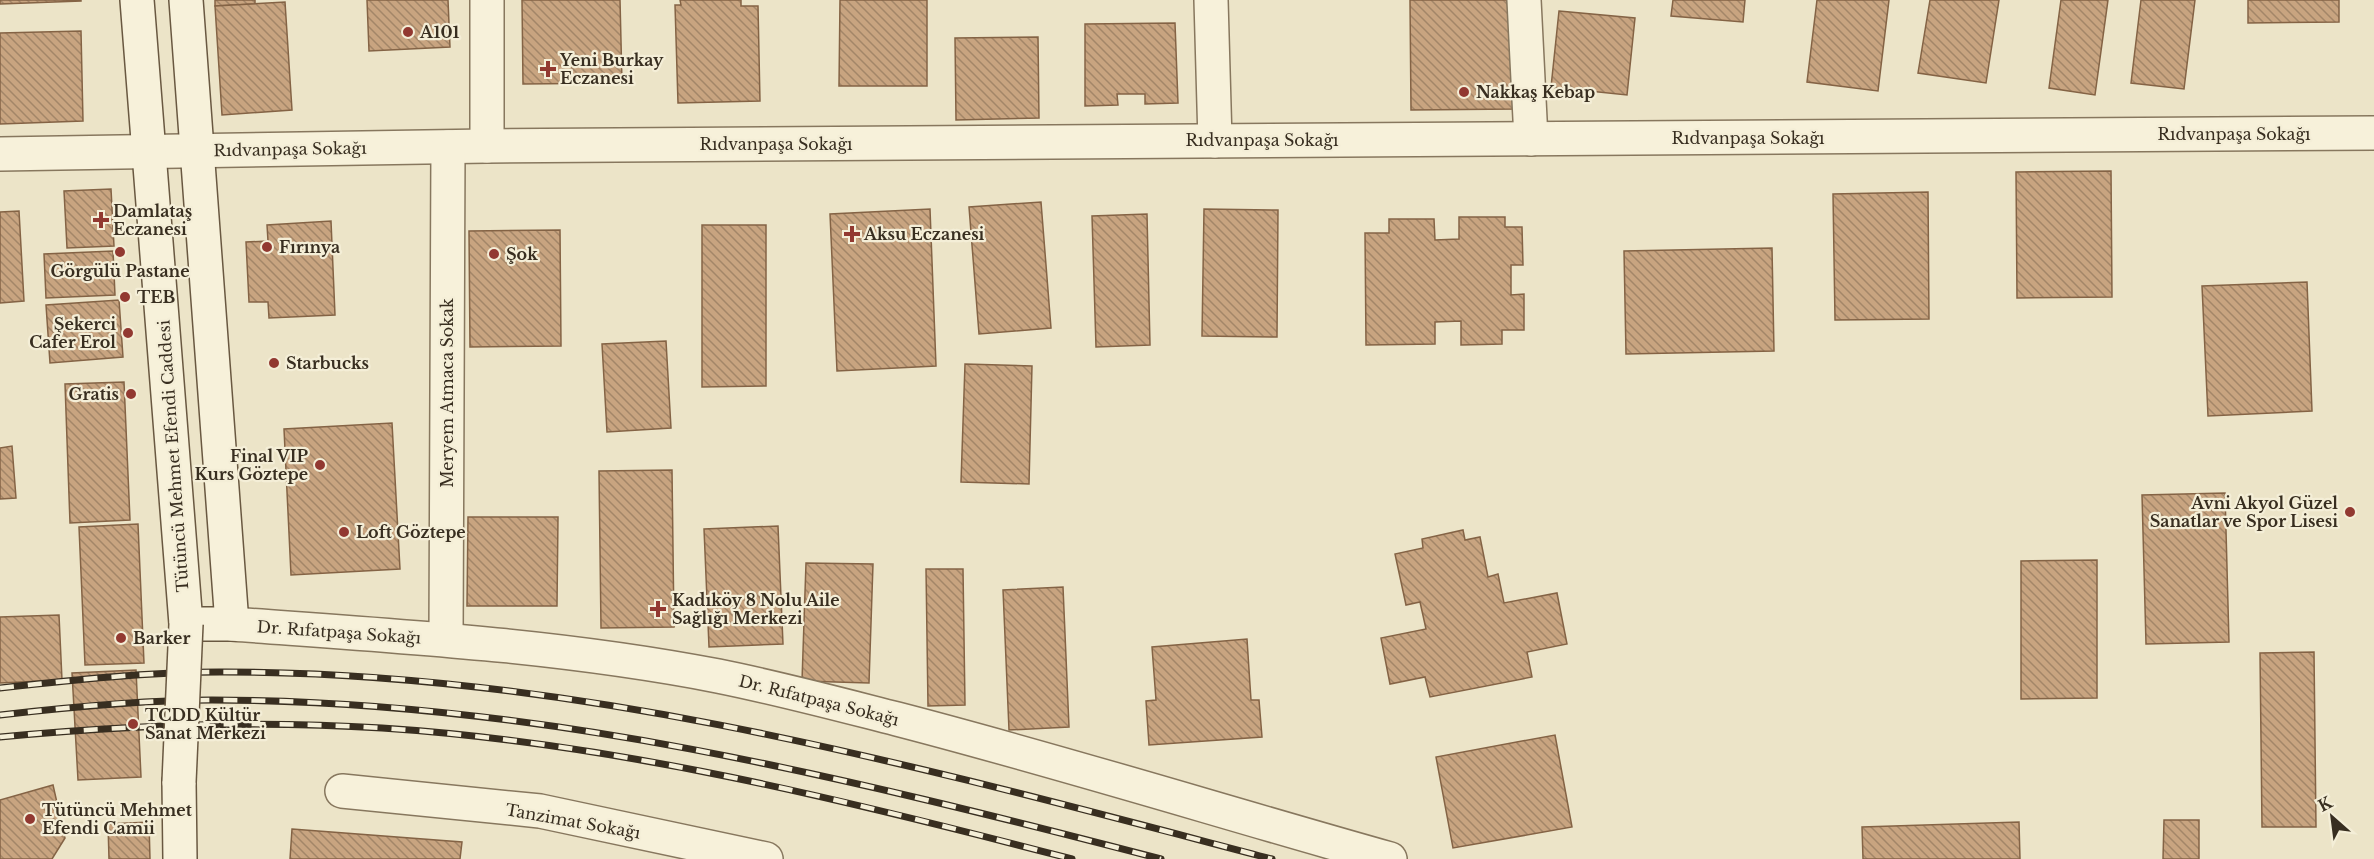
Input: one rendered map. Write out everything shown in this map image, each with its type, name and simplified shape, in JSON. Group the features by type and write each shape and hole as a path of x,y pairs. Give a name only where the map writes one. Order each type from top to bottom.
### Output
{"street":[{"name":"Tütüncü Mehmet Efendi Caddesi","path":"137,0 186,624 179,782 180,859"},
{"path":"186,0 232,624"},
{"path":"487,0 488,146"},
{"path":"1211,0 1215,141"},
{"path":"1524,0 1531,139"},
{"name":"Rıdvanpaşa Sokağı","path":"0,154 488,146 2374,134"},
{"name":"Meryem Atmaca Sokak","path":"446,639 448,147"},
{"name":"Dr. Rıfatpaşa Sokağı","path":"186,624 232,624 446,639 561,651 671,667 803,695 975,740 1390,859"},
{"name":"Tanzimat Sokağı","path":"342,791 540,812 766,859"}],"building":[{"path":"0,0 81,0 81,1 0,4"},
{"path":"215,0 255,0 255,4 215,6"},
{"path":"367,0 448,0 450,47 369,51"},
{"path":"522,0 620,0 622,83 523,84"},
{"path":"680,0 741,0 741,6 758,6 760,101 678,103 675,5 681,5"},
{"path":"840,0 927,0 927,86 839,86"},
{"path":"1410,0 1514,0 1515,109 1411,110"},
{"path":"1673,0 1745,0 1743,22 1671,16"},
{"path":"1817,0 1889,0 1878,91 1807,82"},
{"path":"1930,0 1999,0 1986,83 1918,73"},
{"path":"2061,0 2108,0 2095,95 2049,88"},
{"path":"2141,0 2195,0 2184,89 2131,83"},
{"path":"2248,0 2339,0 2339,22 2248,23"},
{"path":"285,2 292,110 222,115 215,6"},
{"path":"1559,11 1635,18 1627,95 1551,87"},
{"path":"1175,23 1178,103 1145,104 1145,94 1117,94 1118,105 1085,106 1085,24"},
{"path":"81,31 83,121 0,124 0,33"},
{"path":"1038,37 1039,118 956,120 955,38"},
{"path":"2111,171 2112,297 2017,298 2016,172"},
{"path":"111,189 114,246 67,248 64,191"},
{"path":"1928,192 1929,319 1835,320 1833,194"},
{"path":"1041,202 1051,328 979,334 969,207"},
{"path":"930,209 936,366 837,371 830,214"},
{"path":"1204,209 1278,210 1277,337 1202,336"},
{"path":"19,211 24,301 0,303 0,212"},
{"path":"1147,214 1150,345 1096,347 1092,216"},
{"path":"1459,217 1505,217 1505,227 1522,227 1523,265 1511,265 1511,295 1524,294 1524,330 1502,330 1502,344 1461,345 1461,321 1435,322 1435,344 1366,345 1365,233 1389,233 1389,219 1434,219 1435,240 1459,239"},
{"path":"331,221 335,315 269,318 268,302 249,302 246,242 268,241 267,225"},
{"path":"702,225 766,225 766,386 702,387"},
{"path":"560,230 561,346 470,347 469,231"},
{"path":"1772,248 1774,351 1626,354 1624,251"},
{"path":"113,251 115,295 46,298 44,254"},
{"path":"2307,282 2312,411 2208,416 2202,286"},
{"path":"119,300 123,357 50,363 46,305"},
{"path":"666,341 671,428 607,432 602,344"},
{"path":"965,364 1032,366 1029,484 961,482"},
{"path":"124,382 130,520 70,523 65,384"},
{"name":"Loft Göztepe","path":"392,423 400,569 291,575 284,429"},
{"path":"12,446 16,498 0,499 0,448"},
{"path":"672,470 674,627 601,628 599,471"},
{"path":"2225,493 2229,642 2146,644 2142,495"},
{"path":"468,517 558,517 557,606 467,606"},
{"path":"138,524 144,663 85,665 79,527"},
{"path":"778,526 783,644 709,647 704,529"},
{"path":"1463,530 1465,540 1480,537 1488,577 1498,574 1504,603 1557,593 1567,644 1527,652 1532,677 1430,697 1425,677 1390,684 1381,638 1426,629 1420,602 1406,605 1395,554 1423,548 1422,539"},
{"path":"2097,560 2097,698 2021,699 2021,561"},
{"path":"806,563 873,564 869,683 802,681"},
{"path":"926,569 963,569 965,705 928,706"},
{"path":"1063,587 1069,727 1009,730 1003,590"},
{"path":"59,615 62,680 0,683 0,617"},
{"path":"1247,639 1251,700 1259,700 1262,737 1149,745 1146,701 1156,700 1152,647"},
{"path":"2314,652 2316,827 2262,827 2260,653"},
{"path":"136,670 141,777 78,780 72,673"},
{"path":"1555,735 1572,827 1453,848 1436,757"},
{"name":"Tütüncü Mehmet Efendi Camii","path":"53,785 65,838 52,859 0,859 0,800"},
{"path":"2164,820 2199,820 2199,859 2163,859"},
{"path":"149,822 150,859 109,859 108,824"},
{"path":"2019,822 2020,859 1863,859 1862,827"},
{"path":"292,829 462,842 460,859 290,859"}],"railway":[{"path":"0,688 82,679 193,672 354,676 487,688 620,707 752,731 883,760 1272,859"},
{"path":"0,715 106,704 212,700 333,704 453,713 572,729 691,749 809,773 1161,859"},
{"path":"0,737 95,729 238,724 382,728 470,736 557,746 730,777 902,816 1072,859"}],"place":[{"name":"A101","path":"408,32"},
{"name":"Yeni Burkay Eczanesi","path":"548,69"},
{"name":"Nakkaş Kebap","path":"1464,92"},
{"name":"Damlataş Eczanesi","path":"101,220"},
{"name":"Aksu Eczanesi","path":"852,234"},
{"name":"Fırınya","path":"267,247"},
{"name":"Görgülü Pastane","path":"120,252"},
{"name":"Şok","path":"494,254"},
{"name":"TEB","path":"125,297"},
{"name":"Şekerci Cafer Erol","path":"128,333"},
{"name":"Starbucks","path":"274,363"},
{"name":"Gratis","path":"131,394"},
{"name":"Final VIP Kurs Göztepe","path":"320,465"},
{"name":"Avni Akyol Güzel Sanatlar ve Spor Lisesi","path":"2350,512"},
{"name":"Loft Göztepe","path":"344,532"},
{"name":"Kadıköy 8 Nolu Aile Sağlığı Merkezi","path":"658,609"},
{"name":"Barker","path":"121,638"},
{"name":"TCDD Kültür Sanat Merkezi","path":"133,724"},
{"name":"Tütüncü Mehmet Efendi Camii","path":"30,819"}]}
